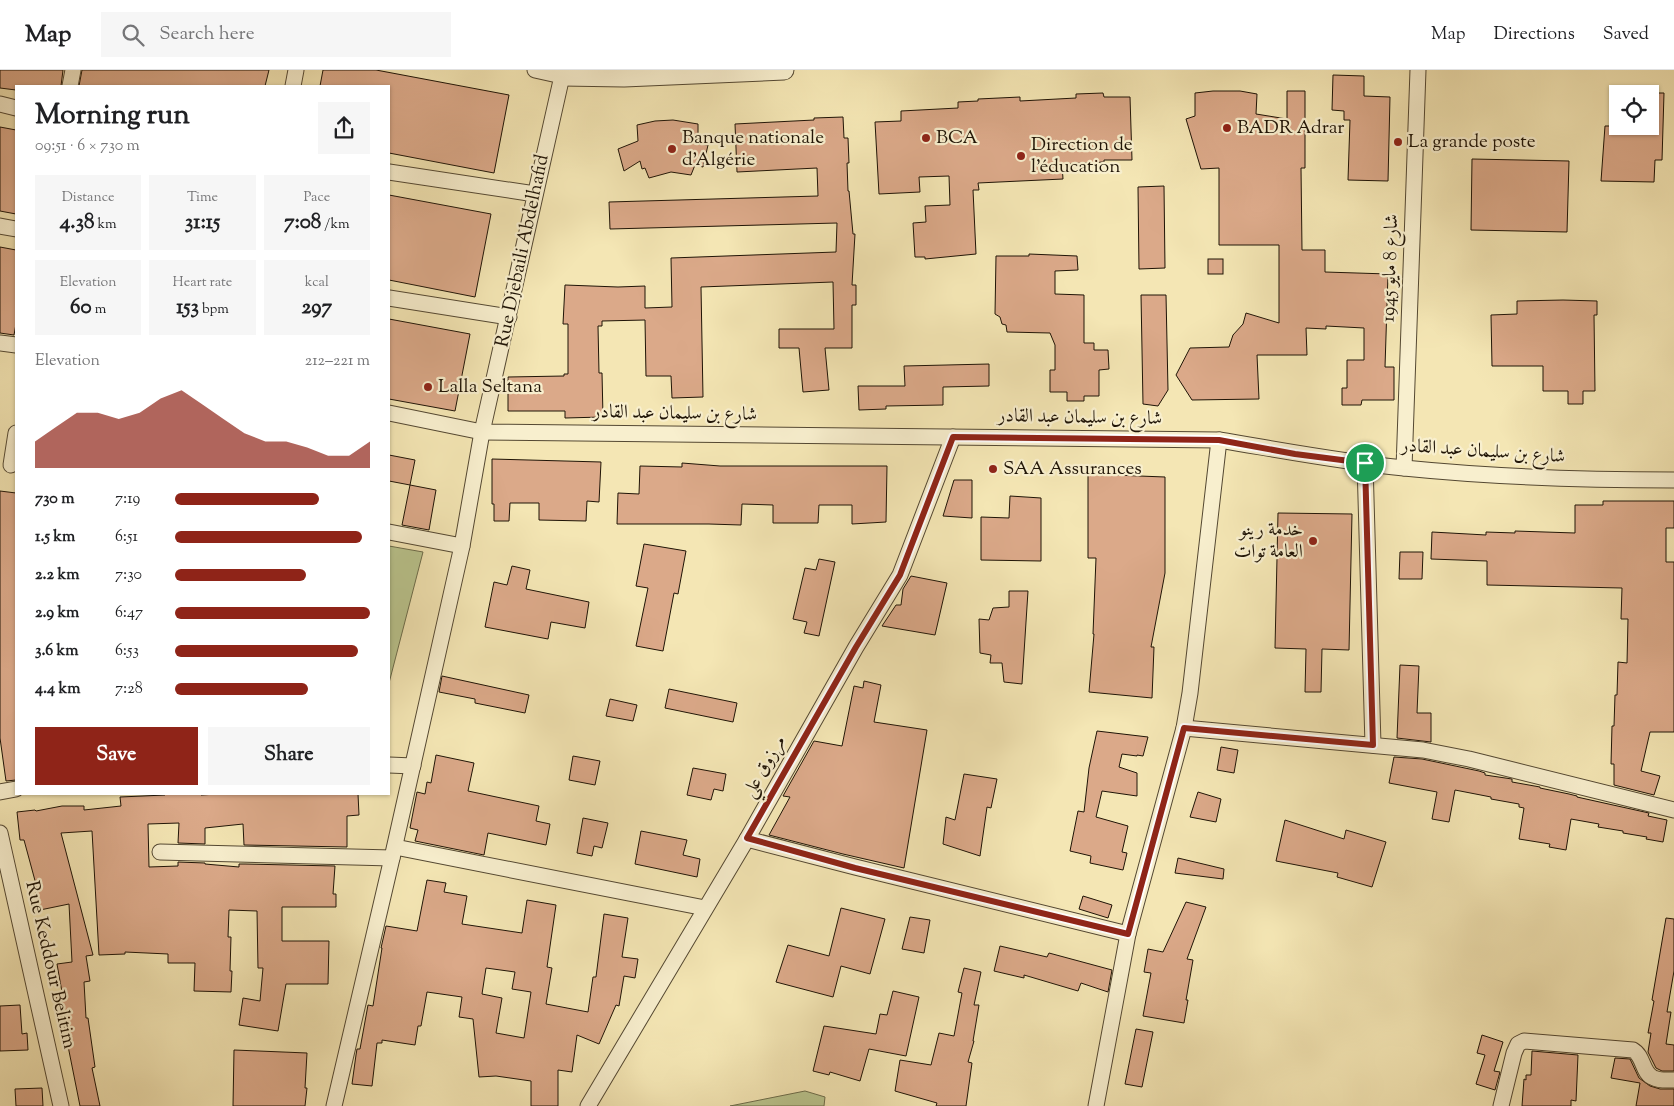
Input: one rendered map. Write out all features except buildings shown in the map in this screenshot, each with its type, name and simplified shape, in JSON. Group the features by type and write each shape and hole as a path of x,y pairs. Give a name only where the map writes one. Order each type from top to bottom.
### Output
{"street":[{"path":"70,85 73,70"},
{"path":"293,85 296,70"},
{"path":"535,70 624,77 784,70"},
{"name":"شارع 8 مايو 1945","path":"1404,468 1418,70"},
{"name":"Rue Djebaili Abdelhafid","path":"334,1106 462,546 482,432 563,73"},
{"path":"0,104 15,108"},
{"path":"390,172 535,194"},
{"path":"0,226 15,229"},
{"path":"390,298 509,317"},
{"path":"0,343 15,345"},
{"name":"شارع بن سليمان عبد القادر","path":"390,413 482,432 1219,440 1295,454 1404,468 1511,476 1674,480"},
{"name":"مرزوق علي","path":"588,1106 900,575 953,437"},
{"path":"9,465 15,438"},
{"path":"1096,1106 1128,934 1184,728 1190,693 1219,440"},
{"path":"1365,463 1373,745"},
{"path":"390,532 462,546"},
{"path":"1184,728 1423,750 1469,759 1674,810"},
{"path":"390,765 413,766"},
{"path":"0,792 15,789"},
{"name":"Rue Keddour Belitim","path":"0,832 61,1106"},
{"path":"747,838 855,868 1128,934"},
{"path":"160,852 393,852 705,908"},
{"path":"1501,1106 1515,1048 1520,1042 1526,1040 1632,1050 1638,1054 1650,1076 1657,1079 1674,1080"}],"green space":[{"path":"390,546 423,552 390,679"},
{"path":"805,1091 825,1097 824,1106 730,1106"}],"place":[{"name":"BADR Adrar","path":"1227,128"},
{"name":"BCA","path":"926,138"},
{"name":"La grande poste","path":"1398,142"},
{"name":"Banque nationale d'Algérie","path":"672,149"},
{"name":"Direction de l'éducation","path":"1021,156"},
{"name":"Lalla Seltana","path":"428,387"},
{"name":"SAA Assurances","path":"993,469"},
{"name":"خدمة رينو العامة توات","path":"1313,541"}],"route":[{"path":"953,437 1219,440 1295,454 1365,463 1373,745 1184,728 1128,934 855,868 747,838 856,647 900,575 953,437"}]}
